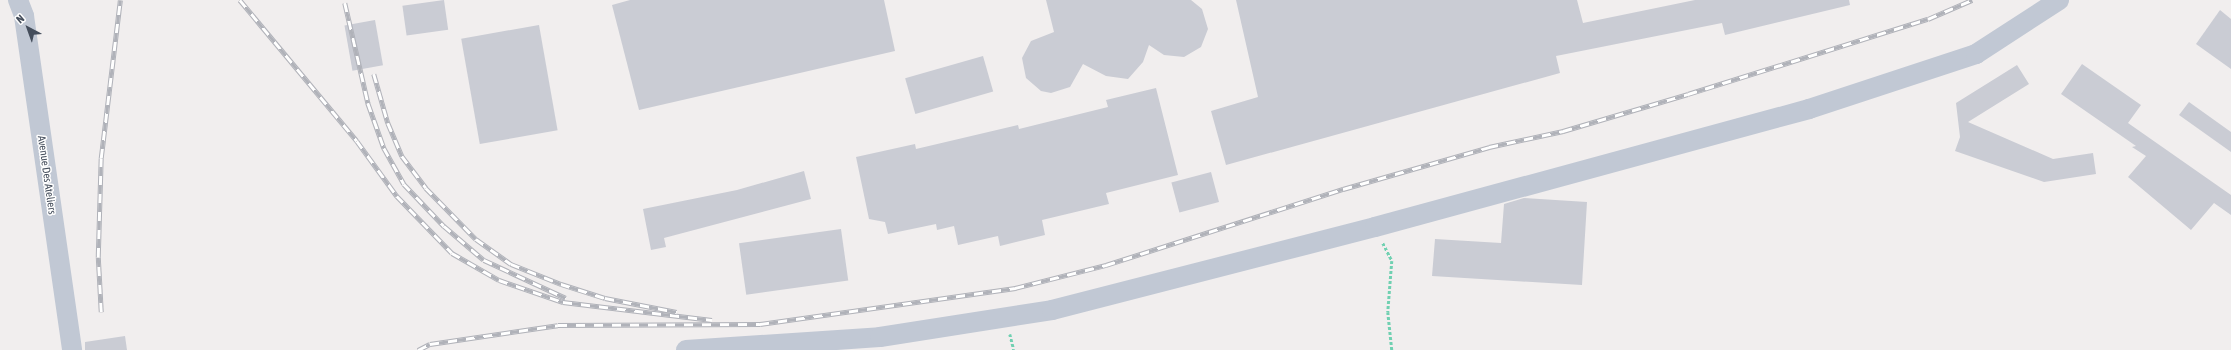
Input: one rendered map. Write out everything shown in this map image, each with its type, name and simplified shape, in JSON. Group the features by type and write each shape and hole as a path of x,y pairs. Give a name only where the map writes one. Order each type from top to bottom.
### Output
{"street":[{"name":"Avenue Des Ateliers","path":"18,0 25,24 72,350"},
{"path":"686,350 880,336 1008,318 1052,310 1375,227 1809,108 1976,54 2059,0"}],"path":[{"path":"1375,227 1392,261 1388,312 1392,350"}],"building":[{"path":"444,0 448,30 407,36 402,6"},
{"path":"630,0 884,0 895,51 639,110 612,5"},
{"path":"1046,0 1191,0 1202,9 1208,29 1201,47 1184,57 1164,55 1149,45 1143,62 1128,79 1106,76 1083,64 1070,87 1051,93 1041,91 1026,78 1022,58 1031,41 1054,32"},
{"path":"1236,0 1577,0 1583,23 1695,0 1849,0 1850,5 1725,35 1722,23 1556,56 1560,73 1226,165 1211,111 1258,97"},
{"path":"2220,10 2231,19 2231,69 2196,44"},
{"path":"375,20 383,65 352,71 344,25"},
{"path":"539,25 558,130 480,144 461,39"},
{"path":"983,56 993,92 915,114 905,78"},
{"path":"2082,64 2141,105 2128,123 2231,195 2231,215 2214,203 2191,230 2128,177 2146,156 2132,147 2136,146 2061,94"},
{"path":"2017,65 2029,84 1968,122 2053,159 2093,153 2096,174 2044,182 1955,151 1960,137 1956,103"},
{"path":"1156,88 1178,175 1106,193 1109,204 1042,220 1045,235 1000,246 998,236 958,245 954,226 937,230 936,224 888,234 885,222 869,219 856,157 915,144 916,149 1018,125 1019,129 1108,107 1106,100"},
{"path":"2189,102 2231,132 2231,152 2179,115"},
{"path":"804,171 811,199 664,238 666,247 651,250 643,209 737,190"},
{"path":"1211,172 1219,202 1179,213 1171,183"},
{"path":"1524,198 1587,202 1582,285 1432,276 1435,239 1501,243 1504,204"},
{"path":"841,229 848,280 746,295 739,243"},
{"path":"125,336 127,350 85,350 85,342"}],"railway":[{"path":"101,312 98,257 101,158 120,0"},
{"path":"240,0 357,141 397,196 452,253 499,280 563,302 712,320"},
{"path":"418,350 430,344 558,325 760,324 1015,288 1106,265 1343,189 1489,147 1563,131 1688,94 1928,19 1972,0"},
{"path":"345,3 368,103 384,148 404,184 444,226 484,260 566,298"},
{"path":"374,74 388,123 402,156 426,188 476,239 511,264 561,284 605,298 677,312"}]}
